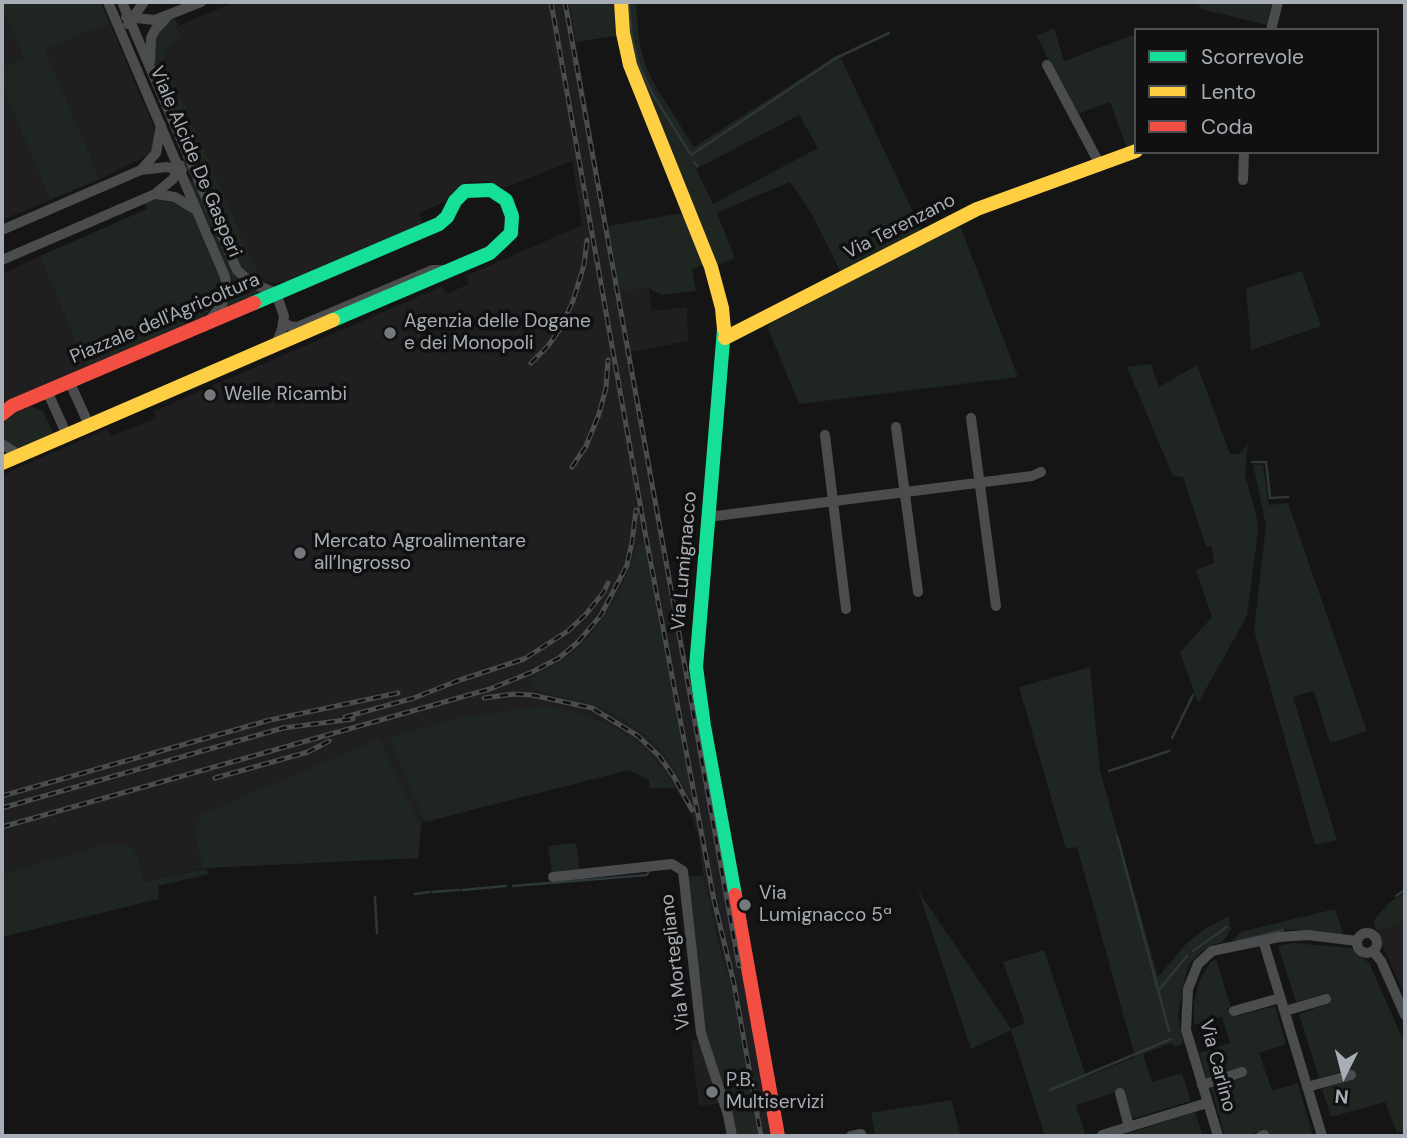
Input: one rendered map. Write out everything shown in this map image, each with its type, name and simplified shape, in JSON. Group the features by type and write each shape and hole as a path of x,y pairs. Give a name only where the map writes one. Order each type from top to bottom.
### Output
{"street":[{"name":"Viale Alcide De Gasperi","path":"122,2 237,270 251,283 276,293"},
{"path":"123,36 130,19 144,2"},
{"path":"109,5 130,19 155,20 201,2"},
{"name":"Via Lumignacco","path":"621,2 623,33 630,65 720,293 725,338 697,637 697,679 778,1136"},
{"path":"1272,28 1278,2"},
{"name":"Viale Alcide De Gasperi","path":"109,5 225,277 222,305 196,328"},
{"path":"150,67 151,38 167,16"},
{"path":"1047,65 1099,163"},
{"path":"141,170 156,153 161,125"},
{"path":"2,260 155,194 173,179 179,169 184,149"},
{"name":"Via Terenzano","path":"725,338 977,209 1134,151"},
{"path":"1243,180 1244,154"},
{"path":"2,230 141,170 166,167 179,169 198,179"},
{"name":"Piazzale dell'Agricoltura","path":"2,414 12,406 69,381 439,224 447,217 459,195 465,191 483,188 506,200 512,216 512,226 508,239 490,253 2,463"},
{"path":"155,194 175,197 199,214"},
{"name":"Piazzale dell'Agricoltura","path":"276,293 283,310 284,322 297,327 432,270 449,270"},
{"path":"276,344 284,322"},
{"name":"Piazzale dell'Agricoltura","path":"69,381 89,425"},
{"path":"47,391 68,435"},
{"path":"971,418 996,606"},
{"path":"896,427 918,592"},
{"path":"825,435 846,609"},
{"path":"2,444 16,453 23,454"},
{"path":"708,517 1032,476 1041,472"},
{"name":"Via Mortegliano","path":"553,877 672,864 683,871 701,1032 728,1115 732,1136"},
{"name":"Via Carlino","path":"1219,1136 1186,1030 1186,1001 1198,964 1212,951 1263,940 1308,934 1357,941"},
{"path":"1363,934 1372,935 1377,942 1373,951 1367,953 1361,951 1357,941 1363,934"},
{"path":"1263,940 1322,1136"},
{"path":"1373,951 1381,961 1405,1015"},
{"path":"1234,1011 1280,998"},
{"path":"1284,1011 1326,999"},
{"path":"1202,1085 1242,1072"},
{"path":"1307,1087 1352,1075"},
{"path":"1120,1093 1129,1127"},
{"path":"1102,1135 1207,1102"}],"shaded area":[{"path":"2,2 101,2 110,23 45,49 100,179 50,200 2,86 2,67 24,58 2,8"},
{"path":"234,2 569,2 608,226 652,219 664,286 649,288 652,311 687,307 688,341 631,352 772,1136 758,1136 731,984 705,889 698,835 691,814 676,788 649,788 649,780 629,770 422,822 418,858 204,868 145,882 137,854 106,844 2,874 2,475 107,429 111,436 156,418 154,411 443,286 446,294 469,284 466,276 582,225 572,161 504,188 486,181 468,182 451,193 446,201 419,213 423,224 288,281 262,282 164,57 176,27"},
{"path":"569,2 614,2 616,36 576,42"},
{"path":"625,2 636,2 639,40 644,61 653,82 694,147 839,54 921,229 841,273 813,216 790,182 717,213 735,258 715,266 635,65","holes":["799,115 818,148 713,204 696,169"]},
{"path":"1197,2 1272,2 1267,25 1201,9"},
{"path":"2,8 24,58 2,67"},
{"path":"174,18 179,26 176,27 179,34 164,57 262,282 250,276 239,263 155,67 156,40 159,33"},
{"path":"110,23 154,128 154,135 152,149 146,156 100,179 45,49"},
{"path":"1054,28 1064,61 1134,35 1134,146 1127,148 1110,102 1075,115 1037,36"},
{"path":"2,86 50,200 2,220"},
{"path":"187,177 195,183 234,272 262,292 224,309 230,287"},
{"path":"158,200 177,203 193,214 220,278 217,302 202,318 86,367 40,256 147,209 145,202"},
{"path":"682,213 703,265 692,269 696,291 661,295 648,288 620,291 608,226"},
{"path":"959,223 1018,377 799,404 767,326"},
{"path":"40,256 86,367 2,405 2,274"},
{"path":"1302,271 1321,326 1251,350 1246,288"},
{"path":"1151,364 1159,387 1197,365 1230,454 1239,454 1248,443 1245,475 1257,518 1258,532 1247,616 1198,703 1180,652 1212,617 1196,570 1214,563 1212,547 1206,546 1183,477 1173,476 1127,367"},
{"path":"30,406 43,411 54,435 20,449 10,446 2,437 3,423 9,415"},
{"path":"1253,464 1263,465 1269,505 1288,503 1367,731 1330,743 1314,691 1293,697 1337,840 1315,845 1254,630 1266,525"},
{"path":"644,543 694,805 661,750 636,728 608,710 592,704 532,689 531,678 573,653 593,633 619,594 638,544"},
{"path":"1090,667 1100,771 1158,977 1186,944 1206,928 1229,916 1231,929 1223,942 1201,952 1190,963 1178,1015 1183,1044 1174,1047 1172,1043 1143,1054 1152,1082 1182,1073 1191,1101 1131,1119 1122,1090 1076,1105 1086,1136 1045,1136 1011,1030 971,1049 918,890 1011,1029 1025,1023 1003,962 1044,950 1086,1077 1135,1057 1077,847 1066,849 1019,687"},
{"path":"534,707 554,707 575,712 617,728 647,751 676,788 649,788 649,780 629,770 425,822 389,738 457,718"},
{"path":"379,739 418,822 421,822 418,858 205,868 209,874 158,886 159,899 2,937 2,874 106,844 130,846 137,854 145,882 203,869 195,834 200,815"},
{"path":"576,843 580,871 552,875 548,846"},
{"path":"703,875 731,984 758,1136 735,1136 707,1040 687,877"},
{"path":"1405,893 1405,923 1376,931 1376,917 1390,902"},
{"path":"1335,909 1343,934 1283,929 1232,941 1240,932"},
{"path":"1405,923 1405,996 1376,931"},
{"path":"1293,943 1352,948 1369,963 1405,1044 1405,1131 1397,1133 1385,1102 1331,1117 1322,1089 1353,1079 1350,1069 1319,1078 1299,1014 1330,1003 1326,993 1296,1002 1278,946"},
{"path":"1216,959 1234,1017 1275,1006 1286,1044 1259,1053 1272,1091 1298,1083 1313,1136 1267,1136 1264,1130 1244,1136 1225,1136 1211,1088 1245,1076 1242,1068 1207,1078 1199,1053 1230,1043 1222,1017 1194,1025 1194,1002 1200,979"},
{"path":"699,1040 720,1103 699,1106 691,1041"},
{"path":"951,1100 961,1136 875,1136 871,1113"},
{"path":"1195,1112 1203,1136 1120,1136"}],"waterway":[{"path":"629,2 632,38 639,65 652,93 691,155 836,58 889,33"},
{"path":"694,162 697,166"},
{"path":"1252,462 1266,462 1270,498 1288,497"},
{"path":"1172,738 1193,695"},
{"path":"1109,771 1169,751"},
{"path":"1117,836 1169,1031"},
{"path":"513,886 647,875 649,871"},
{"path":"462,890 506,886"},
{"path":"432,892 459,890"},
{"path":"1396,896 1405,890"},
{"path":"415,894 429,892"},
{"path":"375,897 377,933"},
{"path":"1193,951 1227,927"},
{"path":"1238,941 1283,930"},
{"path":"1158,991 1187,956"},
{"path":"1050,1090 1171,1039"}],"railway":[{"path":"551,2 645,532 714,900 734,984 761,1136"},
{"path":"565,2 739,966"},
{"path":"531,363 560,329 573,301 584,265 587,240"},
{"path":"572,467 586,446 599,414 606,388 608,360"},
{"path":"2,827 490,689 532,672 559,658 578,642 601,615 627,565 636,510"},
{"path":"345,717 414,698 524,659 568,631 586,614 608,583"},
{"path":"2,796 270,720 398,693"},
{"path":"484,698 514,694 532,695 592,708 638,736 660,757 692,810"},
{"path":"2,808 283,728 353,719"},
{"path":"215,778 308,752 329,741"}],"traffic: fast":[{"path":"254,303 439,224 465,191 491,190 506,200 512,216 511,233 490,253 333,320"},
{"path":"724,329 696,667 735,895"}],"traffic: slow":[{"path":"621,2 623,33 630,65 711,267 722,308 724,329"},
{"path":"725,338 977,209 1134,152"},
{"path":"2,463 333,320"}],"traffic: jam":[{"path":"2,414 12,406 254,303"},
{"path":"735,895 778,1136"}],"place":[{"name":"Agenzia delle Dogane e dei Monopoli","path":"390,333"},
{"name":"Welle Ricambi","path":"210,395"},
{"name":"Mercato Agroalimentare all’Ingrosso","path":"300,553"},
{"name":"Via Lumignacco 5ª","path":"745,905"},
{"name":"P.B. Multiservizi","path":"712,1092"}]}
